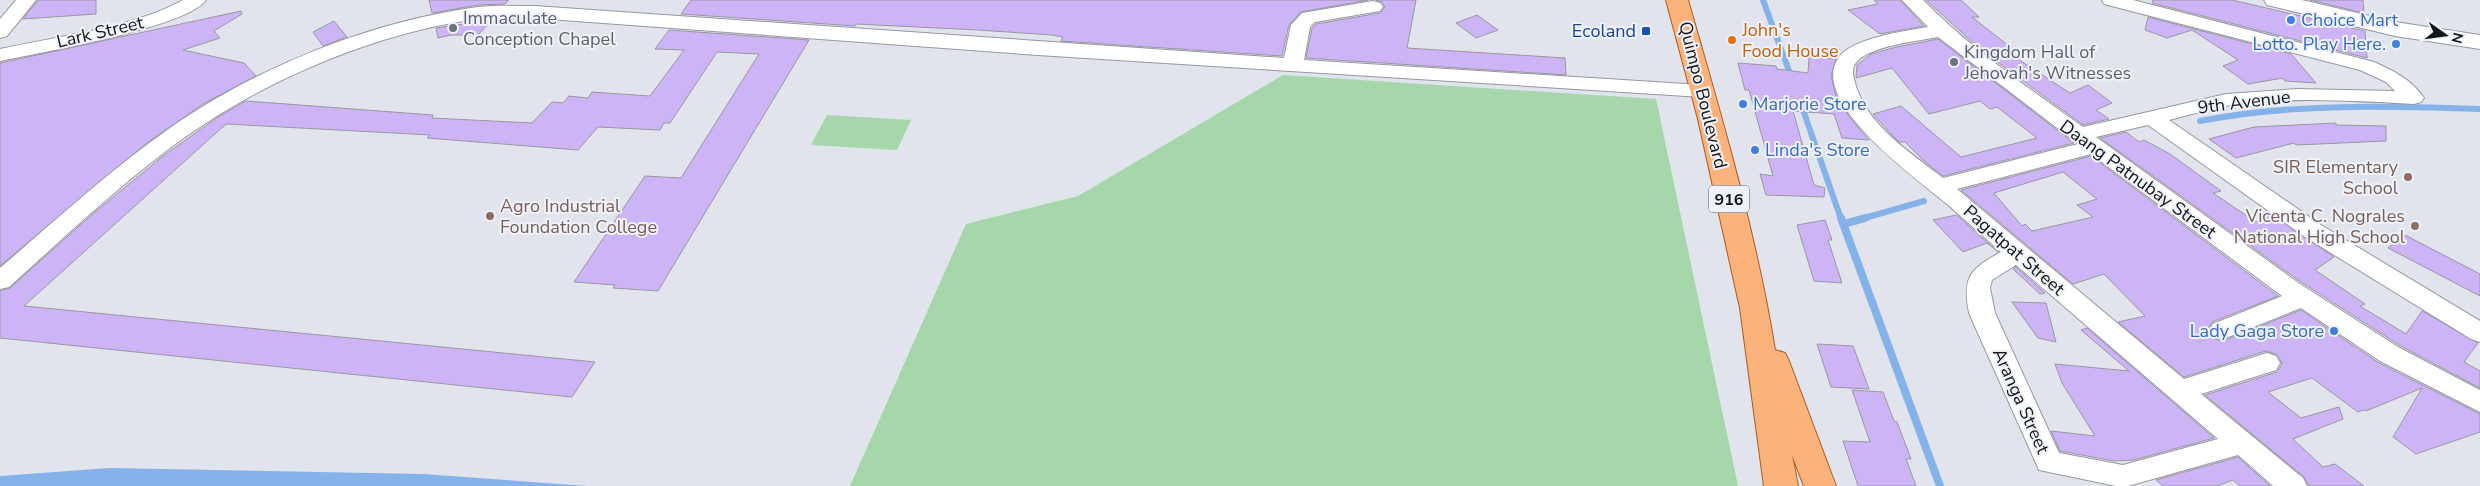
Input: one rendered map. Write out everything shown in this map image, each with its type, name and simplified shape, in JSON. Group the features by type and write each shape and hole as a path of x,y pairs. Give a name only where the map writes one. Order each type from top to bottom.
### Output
{"main road":[{"name":"Quimpo Boulevard","path":"1678,0 1754,308 1781,486"},
{"path":"2274,0 2395,29 2480,42"},
{"name":"Quimpo Boulevard","path":"1754,308 1820,486"}],"street":[{"path":"0,32 26,0"},
{"name":"Lark Street","path":"0,55 130,27 178,11 197,0"},
{"name":"Daang Patnubay Street","path":"1912,0 1942,31 2086,141 2302,298 2389,354 2480,402"},
{"path":"2111,0 2367,66 2393,78 2414,98"},
{"path":"1293,65 1300,25 1309,17 1373,6"},
{"path":"0,281 179,131 228,101 326,56 401,30 458,16 480,13 535,12 1038,49 1702,92"},
{"name":"Pagatpat Street","path":"1942,31 1878,44 1854,54 1846,60 1843,67 1848,92 1866,122 2017,254 2293,486"},
{"name":"9th Avenue","path":"2086,141 2151,117 2226,100 2326,94 2414,98"},
{"path":"2151,117 2313,231 2480,333"},
{"path":"1940,186 2086,141"},
{"name":"Aranga Street","path":"2017,254 1984,273 1977,282 1978,297 1982,314 2049,462 2123,476 2243,443"},
{"path":"2222,330 2302,298"},
{"path":"2179,391 2267,363"}],"green space":[{"path":"1283,75 1656,99 1738,486 850,486 966,224 1078,196"},
{"path":"827,115 911,120 897,150 811,145"}],"water":[{"path":"109,468 423,474 587,486 0,486 0,476"}],"building":[{"path":"38,0 96,0 96,14 23,19"},
{"path":"429,0 509,0 505,4 478,5 432,13"},
{"path":"691,0 1368,0 1301,12 1289,25 1282,56 1061,41 1063,37 1052,35 856,24 855,26 681,14"},
{"path":"1376,0 1416,0 1407,48 1565,58 1566,75 1306,58 1312,28 1316,24 1380,13 1385,7 1382,2"},
{"path":"1874,0 1900,0 1924,26 1880,34 1848,10 1878,4"},
{"path":"1926,0 1961,0 1979,17 1972,17 2014,50 2007,52 2070,93 2088,85 2112,103 2096,110 2109,119 2083,125 1981,50"},
{"path":"2153,0 2232,0 2365,31 2367,58 2152,3"},
{"path":"2310,0 2363,0 2364,13"},
{"path":"241,11 242,14 214,31 220,38 183,50 244,63 256,76 203,104 147,143 0,266 0,63"},
{"path":"1477,15 1498,30 1476,38 1456,23"},
{"path":"2148,17 2291,54 2316,83 2285,81 2283,78 2248,84 2223,66 2238,60 2192,30 2167,38 2145,30"},
{"path":"492,20 478,35 451,35 438,38 436,28"},
{"path":"334,21 347,37 323,46 313,32"},
{"path":"669,30 809,40 658,291 613,288 615,285 574,282 645,176 681,178 759,54 717,52 670,123 664,123 660,130 598,127 578,150 427,138 430,135 226,124 24,306 595,362 572,397 0,338 0,291 10,288 96,211 163,156 218,117 246,101 433,115 432,118 532,123 552,102 563,103 569,96 588,98 592,92 650,96 684,50 655,49"},
{"path":"1938,39 2074,143 1943,176 1905,142 1899,142 1873,114 1901,106 1961,157 2037,138 1997,107 1990,109 1980,101 1929,114 1892,68 1856,78 1857,65 1871,54"},
{"path":"1809,57 1836,59 1831,75 1836,96 1850,118 1869,140 1842,138 1834,114 1793,111 1814,185 1825,188 1824,197 1766,195 1760,174 1773,176 1749,90 1745,90 1738,63 1776,66 1777,69 1808,73"},
{"path":"2336,123 2336,125 2386,126 2386,141 2296,145 2294,143 2236,158 2209,139 2254,127"},
{"path":"2126,132 2139,142 2144,140 2170,154 2221,191 2213,193 2256,222 2272,215 2334,257 2315,270 2365,304 2360,306 2406,334 2422,311 2478,343 2464,362 2480,371 2480,388 2399,345 2301,282 2100,138"},
{"path":"2091,156 2278,296 2212,322 2207,331 2212,338 2223,341 2301,310 2379,363 2480,414 2480,432 2416,454 2393,437 2422,388 2366,411 2358,412 2312,378 2268,392 2301,418 2339,407 2343,419 2293,439 2323,467 2335,464 2364,486 2309,486 2304,477 2205,395 2277,372 2282,364 2278,355 2266,351 2184,377 2118,322 2145,316 2104,274 2073,284 1961,190","holes":["2063,172 2097,199 2077,205 2093,217 2032,231 2025,224 2022,226 1994,193"]},
{"path":"1956,215 1998,252 1987,243 1963,252 1933,220"},
{"path":"1825,220 1832,240 1828,240 1842,283 1814,281 1797,225"},
{"path":"2405,235 2480,274 2480,296 2388,248"},
{"path":"2016,267 2045,293 2040,294 2013,269"},
{"path":"2012,302 2046,303 2056,342 2038,338"},
{"path":"2087,328 2214,438 2134,460 2114,461 2060,451 2051,431 2095,436 2062,383 2055,364 2129,371 2081,330"},
{"path":"1817,344 1853,346 1869,389 1831,387"},
{"path":"1852,390 1883,392 1911,459 1906,459 1916,486 1858,486 1843,441 1870,442"},
{"path":"2238,457 2270,486 2240,486 2233,480 2217,486 2163,486 2156,480"}],"waterway":[{"path":"1763,0 1792,79"},
{"path":"1801,104 1841,219"},
{"path":"2200,121 2270,111 2340,107 2480,109"},
{"path":"1861,219 1924,201"},
{"path":"1841,218 1940,486"},
{"path":"1844,224 1865,218"}],"place":[{"name":"Choice Mart","path":"2291,20"},
{"name":"Immaculate Conception Chapel","path":"453,28"},
{"name":"Ecoland","path":"1646,31"},
{"name":"John's Food House","path":"1732,40"},
{"name":"Lotto. Play Here.","path":"2396,44"},
{"name":"Kingdom Hall of Jehovah's Witnesses","path":"1954,62"},
{"name":"Marjorie Store","path":"1743,104"},
{"name":"Linda's Store","path":"1755,150"},
{"name":"SIR Elementary School","path":"2408,177"},
{"name":"Agro Industrial Foundation College","path":"490,216"},
{"name":"Vicenta C. Nograles National High School","path":"2415,226"},
{"name":"Lady Gaga Store","path":"2334,331"}]}
